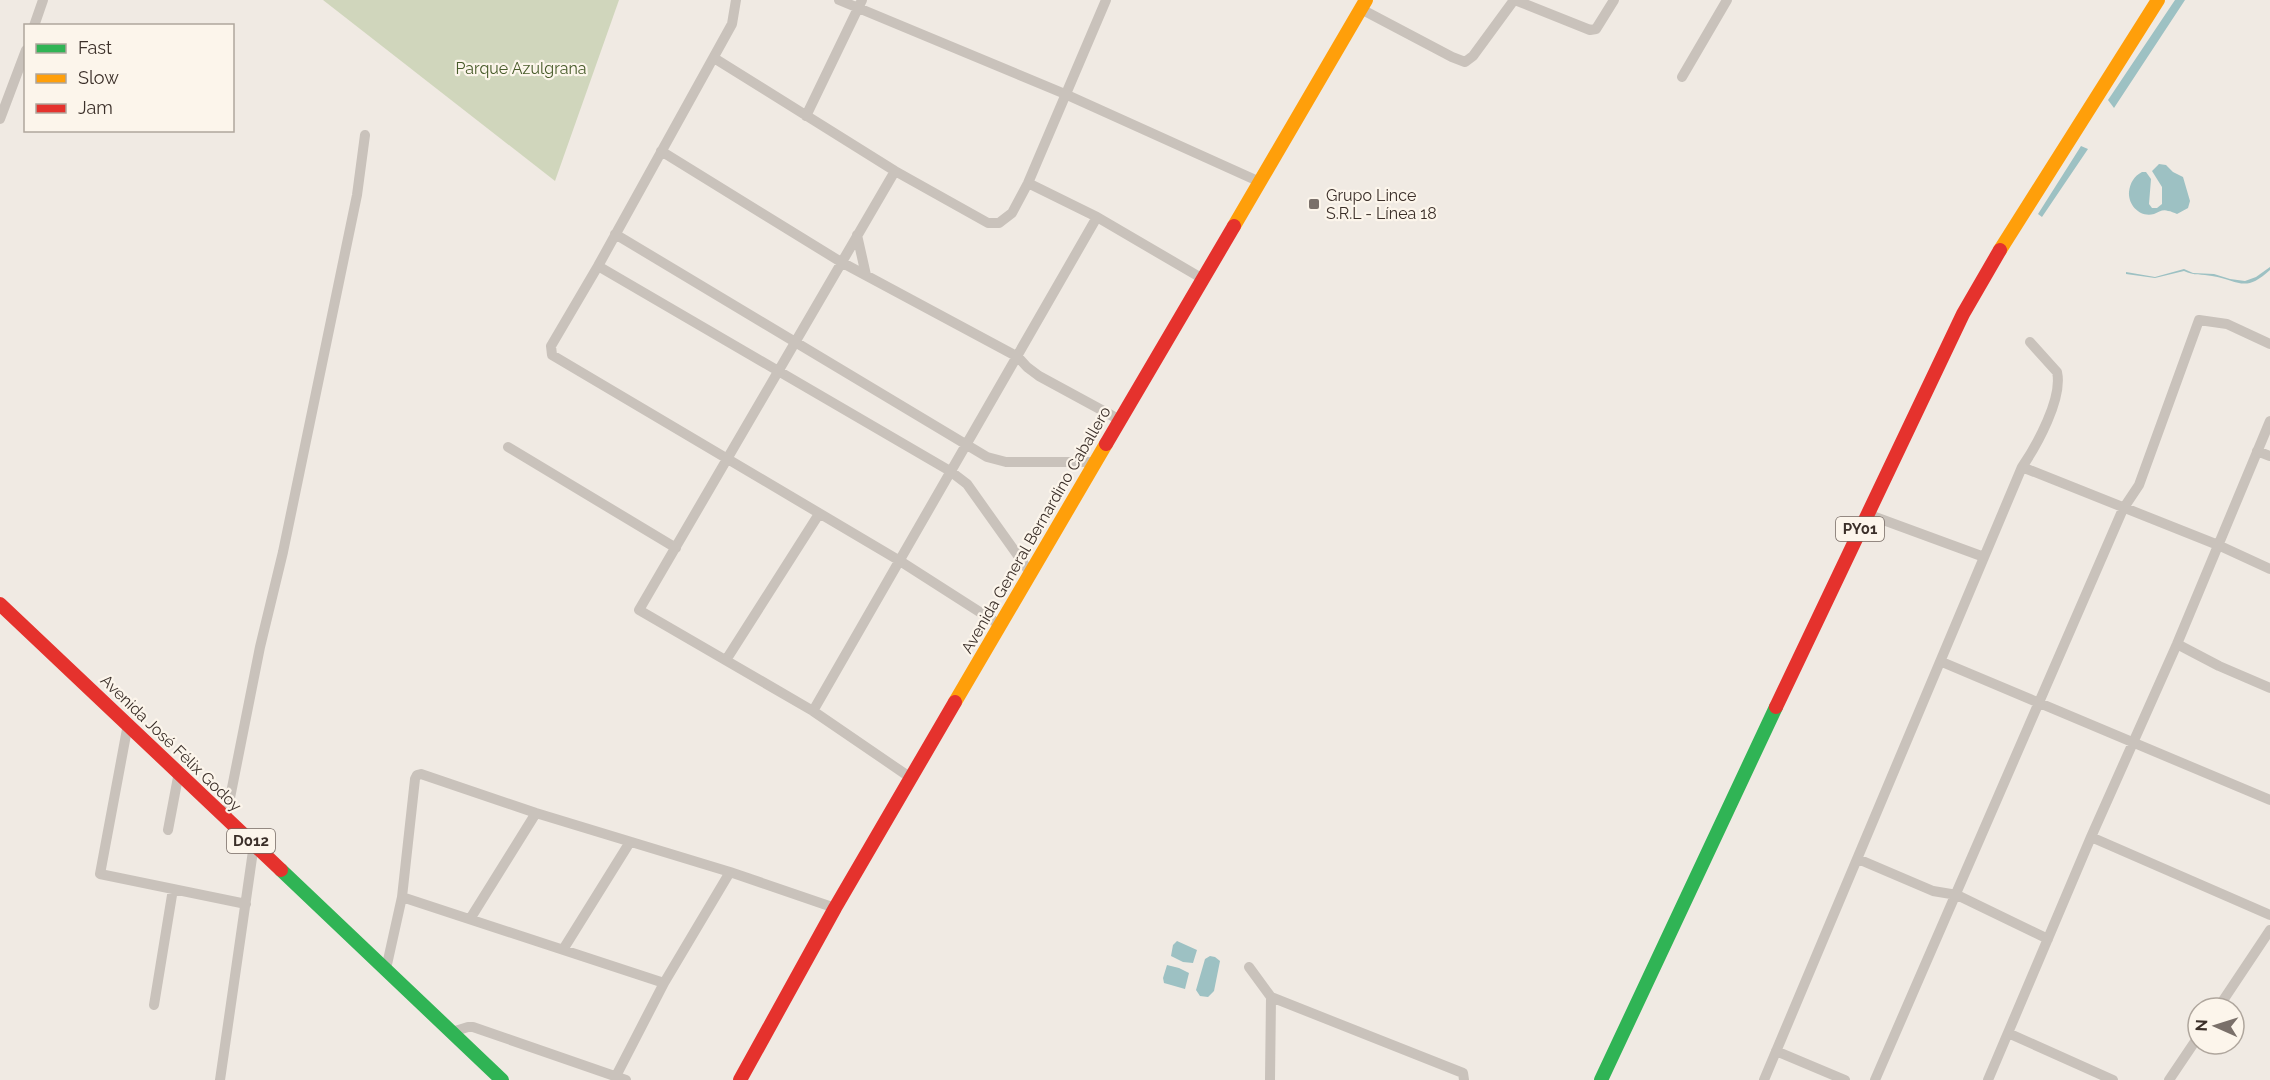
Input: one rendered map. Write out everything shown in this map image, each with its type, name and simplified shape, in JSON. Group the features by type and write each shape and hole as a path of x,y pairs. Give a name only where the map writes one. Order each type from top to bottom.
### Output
{"main road":[{"name":"PY01","path":"1601,1080 1867,514 1964,314 2022,213 2158,0"},
{"name":"Avenida General Bernardino Caballero","path":"740,1080 835,908 1363,4"},
{"name":"Avenida José Félix Godoy","path":"0,604 502,1080"}],"street":[{"path":"35,24 42,0"},
{"path":"736,0 732,24 551,346 552,355 900,561 1000,626"},
{"path":"839,0 860,4 1260,182"},
{"path":"714,58 895,171 988,223 994,224 1012,213 1028,183 1106,0"},
{"path":"1363,4 1452,57 1465,62 1473,56 1514,0 1590,30 1596,29 1614,0"},
{"path":"1682,76 1727,0"},
{"path":"806,116 860,4"},
{"path":"0,119 5,93 24,55"},
{"path":"226,818 260,647 283,552 357,195 365,135"},
{"path":"661,151 841,262 1018,357 1039,376 1120,420"},
{"path":"895,171 639,610 813,711 911,778"},
{"path":"1028,183 1096,218 1203,279"},
{"path":"813,711 1096,218"},
{"path":"615,234 965,446 987,457 1006,462 1095,462"},
{"path":"857,235 866,275"},
{"path":"598,266 950,471 967,484 1031,574"},
{"path":"1875,1080 2123,509 2139,485 2199,320 2227,324 2270,344"},
{"path":"1764,1080 2022,467 2043,428 2058,390 2057,372 2030,342"},
{"path":"1988,1080 2132,742 2177,644 2270,421"},
{"path":"508,447 676,548"},
{"path":"2257,451 2270,456"},
{"path":"2022,467 2218,545 2270,569"},
{"path":"726,660 819,514"},
{"path":"1867,514 1984,557"},
{"path":"2177,644 2219,666 2270,688"},
{"path":"1941,662 2270,800"},
{"path":"128,724 100,874 246,904"},
{"path":"168,830 179,772"},
{"path":"386,969 402,897 414,784 417,775 421,774 536,813 730,872 835,908"},
{"path":"470,919 536,813"},
{"path":"2091,837 2270,915"},
{"path":"564,948 630,842"},
{"path":"220,1080 254,844"},
{"path":"1858,858 1933,891 1957,895 2048,939"},
{"path":"452,1032 473,1027 621,1078 664,983 730,872"},
{"path":"154,1005 173,889"},
{"path":"402,897 564,948 664,983"},
{"path":"2226,996 2270,930"},
{"path":"1249,967 1271,997 1463,1073 1464,1080"},
{"path":"1270,1080 1271,997"},
{"path":"2008,1033 2113,1080"},
{"path":"1776,1051 1845,1080"},
{"path":"2169,1080 2186,1055"}],"green space":[{"name":"Parque Azulgrana","path":"323,0 619,0 555,181"}],"water":[{"path":"2175,0 2185,0 2114,108 2108,100"},
{"path":"2081,146 2088,149 2042,217 2038,214"},
{"path":"2159,164 2166,165 2183,177 2190,201 2188,208 2177,214 2164,210 2149,215 2144,214 2133,206 2129,197 2131,183 2139,174 2146,172 2151,179 2149,204 2152,208 2157,208 2162,204 2162,187 2152,171"},
{"path":"2270,267 2270,270 2261,277 2242,284 2184,271 2155,278 2126,274 2126,272 2155,277 2184,269 2193,273 2214,274 2245,281 2256,277"},
{"path":"1177,941 1197,950 1193,963 1183,962 1171,956 1173,945"},
{"path":"1210,956 1220,961 1214,991 1208,997 1200,996 1196,990 1205,959"},
{"path":"1167,965 1189,973 1185,989 1164,983 1163,978"}],"traffic: fast":[{"path":"1601,1080 1776,707"},
{"path":"281,870 502,1080"}],"traffic: slow":[{"path":"1234,226 1366,0"},
{"path":"2000,250 2158,0"},
{"path":"955,702 1106,444"}],"traffic: jam":[{"path":"1106,444 1234,226"},
{"path":"1776,707 1963,314 2000,250"},
{"path":"0,604 281,870"},
{"path":"740,1080 835,908 955,702"}],"place":[{"name":"Grupo Lince S.R.L - Línea 18","path":"1314,204"}]}
